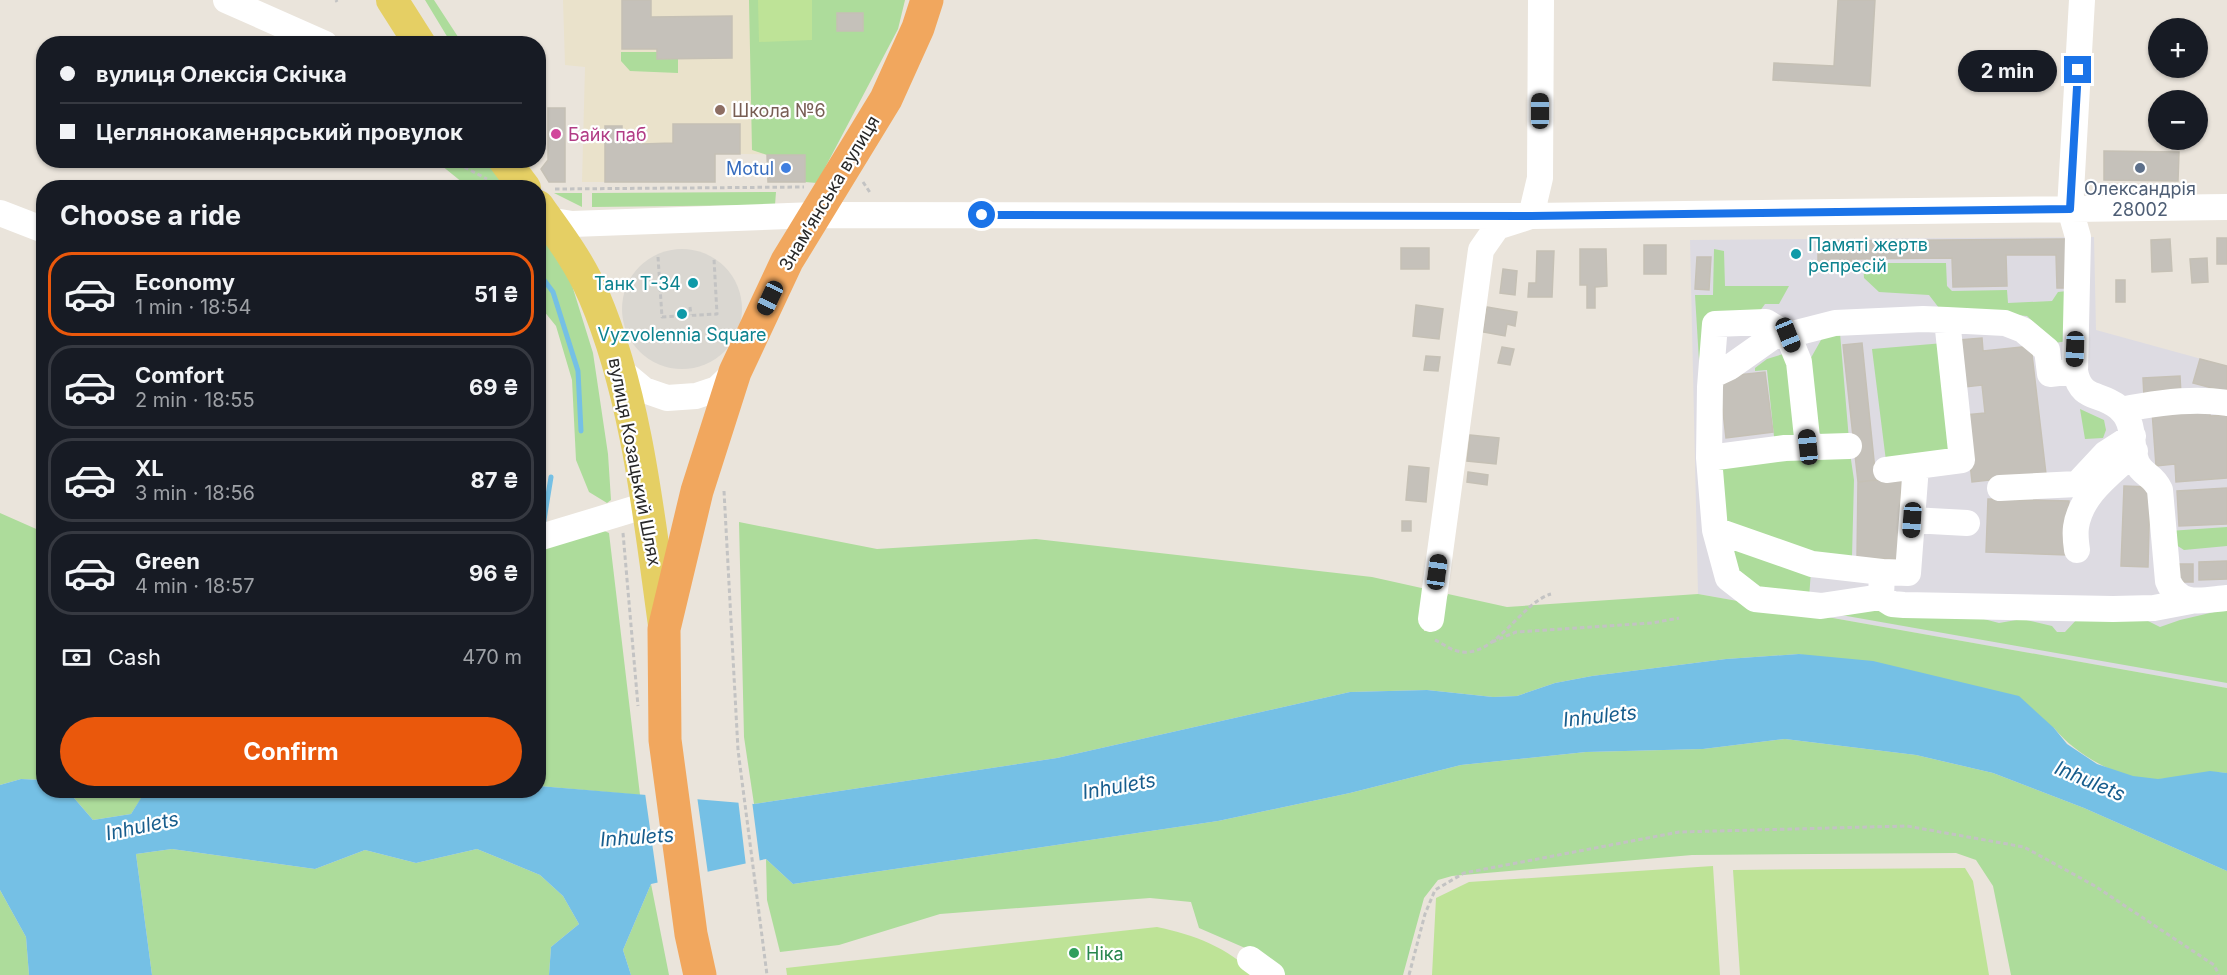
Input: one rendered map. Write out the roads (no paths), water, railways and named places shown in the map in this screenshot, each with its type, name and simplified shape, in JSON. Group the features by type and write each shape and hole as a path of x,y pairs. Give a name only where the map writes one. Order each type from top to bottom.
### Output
{"highway":[{"name":"Знамʼянська вулиця","path":"700,975 691,934 665,740 664,629 697,491 735,372 787,261 811,201 886,99 918,28 927,0"}],"main road":[{"path":"392,0 415,36"},
{"name":"вулиця Козацький Шлях","path":"499,171 511,180"},
{"name":"вулиця Козацький Шлях","path":"546,211 593,295 620,370 634,509 664,629"}],"street":[{"path":"226,0 307,36"},
{"path":"1531,216 1540,178 1541,0"},
{"path":"2082,0 2070,209 2078,237 2075,371 2077,383 2083,391 2118,406 2129,420 2136,462 2143,472 2156,479 2160,490 2168,581 2173,593 2191,601"},
{"path":"546,205 572,224 811,201 1531,216 2227,207"},
{"path":"0,213 36,227"},
{"path":"1431,619 1481,250 1497,227 1531,216"},
{"path":"1711,376 1785,333 1835,323 1923,319 2005,323 2023,330 2047,350 2050,374 2075,371"},
{"path":"1886,470 1962,460 1947,320"},
{"path":"1808,447 1799,362 1785,333 1766,322 1715,324 1709,458 1715,530 1728,578 1755,599 1821,606 1908,573 1916,466"},
{"path":"620,370 644,390 668,398 696,396 717,389 735,372"},
{"path":"2121,410 2145,405 2211,400 2227,404"},
{"path":"2000,488 2077,484 2105,454 2134,444"},
{"path":"2077,550 2076,528 2082,506 2134,444"},
{"path":"1709,458 1785,448 1849,446"},
{"path":"546,536 634,509"},
{"path":"1912,520 1967,523"},
{"path":"1715,530 1881,585 1892,604 2113,609 2154,608 2191,601 2227,598"},
{"path":"1250,959 1272,975"}],"water":[{"name":"Inhulets","path":"1799,654 1873,661 2019,696 2054,728 2067,744 2097,764 2133,776 2158,779 2210,771 2227,773 2227,871 2084,808 1993,773 1916,755 1785,739 1703,749 1586,752 1461,765 1350,793 1218,821 793,884 766,859 651,884 623,950 631,975 549,975 551,947 579,924 563,896 540,875 477,849 416,863 365,850 315,869 172,849 136,854 152,975 29,975 26,937 0,890 0,785 21,779 36,780 36,798 74,798 93,820 131,814 141,798 546,798 546,787 754,804 1057,758 1350,692 1427,690 1493,697 1517,696 1555,683 1592,676 1726,659"}],"waterway":[{"path":"546,283 553,292 578,371 581,431"},
{"path":"546,508 551,477"}],"place":[{"name":"Школа №6","path":"720,110"},
{"name":"Байк паб","path":"556,134"},
{"name":"Motul","path":"786,168"},
{"name":"Олександрія 28002","path":"2140,168"},
{"name":"Памяті жертв репресій","path":"1796,254"},
{"name":"Танк Т-34","path":"693,283"},
{"name":"Vyzvolennia Square","path":"682,314"},
{"name":"Ніка","path":"1074,953"}]}
